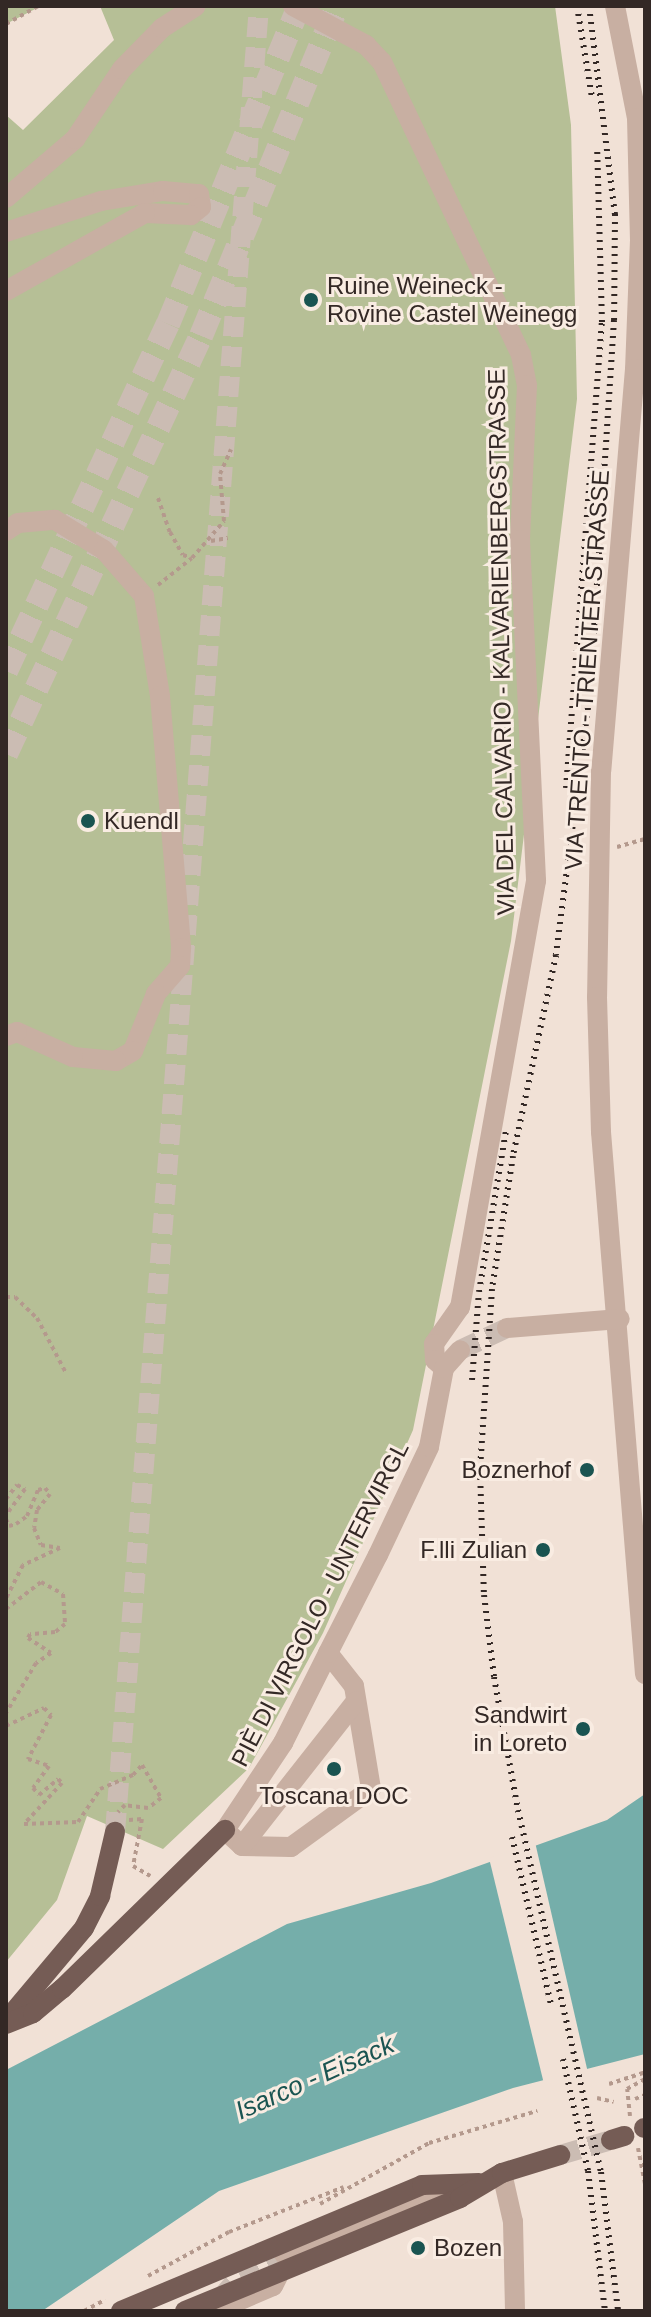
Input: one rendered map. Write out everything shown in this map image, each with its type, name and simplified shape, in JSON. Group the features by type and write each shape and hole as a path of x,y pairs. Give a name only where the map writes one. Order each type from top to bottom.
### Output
{"main road":[{"path":"6,2023 84,1928 100,1896 116,1826"},
{"path":"6,2023 33,2013 62,1989 225,1830"},
{"path":"6,1999 42,1979"},
{"path":"116,2304 422,2185 469,2184 560,2155"},
{"path":"185,2311 282,2263 460,2198 469,2184"}],"street":[{"path":"6,198 75,139 122,69 162,28 196,6"},
{"name":"VIA TRENTO - TRIENTER STRASSE","path":"615,6 637,118 640,240 599,852 601,1132 620,1319 645,1674"},
{"name":"VIA DEL CALVARIO - KALVARIENBERGSTRASSE","path":"302,10 366,45 382,62 521,355 527,385 520,540 536,881 460,1307 434,1344 435,1360 444,1368"},
{"path":"6,232 101,201 163,191 199,194 201,207 191,215 145,213 6,291"},
{"path":"6,531 18,523 55,520 104,550 144,596 160,696 180,966 156,994 133,1051 116,1061 73,1057 17,1032 6,1036"},
{"path":"507,1328 620,1319"},
{"path":"444,1368 460,1350"},
{"name":"PIÈ DI VIRGOLO - UNTERVIRGL","path":"225,1830 261,1781 429,1447 444,1368"},
{"path":"225,1830 242,1846 291,1847 371,1789 354,1686 328,1653"},
{"path":"242,1846 356,1701"},
{"path":"502,2173 513,2222 515,2311"},
{"path":"215,2311 273,2286 282,2263"}],"path":[{"path":"6,24 38,6"},
{"path":"144,596 192,558 224,521 220,474 231,449"},
{"path":"158,498 170,532 183,555 192,558"},
{"path":"209,542 228,538"},
{"path":"599,852 645,839"},
{"path":"6,1297 15,1297 37,1318 66,1373"},
{"path":"6,1499 17,1485 25,1489 6,1517 9,1526 27,1516 38,1490 45,1488 50,1494 37,1510 34,1528 41,1545 60,1548 23,1565 6,1598"},
{"path":"6,1609 41,1582 63,1594 65,1624 55,1632 30,1634 28,1638 51,1653 36,1663 6,1713"},
{"path":"6,1726 44,1708 51,1715 28,1759 49,1766 33,1788 39,1795 58,1779 62,1783 24,1824 78,1822 100,1789 133,1775 142,1765 161,1798 148,1808 125,1805 116,1826"},
{"path":"116,1826 142,1819 133,1866 153,1877 163,1868"},
{"path":"609,2084 645,2072"},
{"path":"626,2101 630,2084 645,2079"},
{"path":"635,2099 645,2095"},
{"path":"597,2098 614,2102"},
{"path":"311,2209 438,2139 537,2111"},
{"path":"639,2152 645,2183"},
{"path":"137,2282 229,2232 350,2185"},
{"path":"84,2311 116,2304"}],"green space":[{"path":"6,6 41,6 6,24"},
{"path":"100,6 555,6 571,125 577,399 511,941 413,1430 323,1633 249,1768 163,1849 87,1816 57,1900 6,1962 6,115 23,130 114,40"}],"water":[{"name":"Isarco - Eisack","path":"645,1794 645,2054 513,2088 219,2191 42,2311 6,2311 6,2070 287,1924 431,1883 607,1820"}],"pier":[{"path":"535,1842 588,2073 544,2084 489,1858"}],"tunnel":[{"path":"115,1832 259,6"},
{"path":"6,671 168,324 299,6"},
{"path":"6,754 201,336 337,6"},
{"path":"460,1350 507,1328"},
{"path":"560,2155 611,2140"},
{"path":"220,2299 240,2276 284,2254"}],"railway":[{"path":"577,6 592,98"},
{"path":"589,6 615,214 614,320 590,692 556,955 513,1156 492,1289 480,1470 484,1595 494,1677 518,1810 601,2172 618,2311"},
{"path":"566,788 602,322 597,146"},
{"path":"472,1380 479,1292 506,1131"},
{"path":"512,1837 551,2004"},
{"path":"563,2059 588,2171 605,2311"}],"place":[{"name":"Ruine Weineck - Rovine Castel Weinegg","path":"311,300"},
{"name":"Kuendl","path":"88,821"},
{"name":"Boznerhof","path":"587,1470"},
{"name":"F.lli Zulian","path":"543,1550"},
{"name":"Sandwirt in Loreto","path":"583,1729"},
{"name":"Toscana DOC","path":"334,1769"},
{"name":"Bozen","path":"418,2248"}]}
